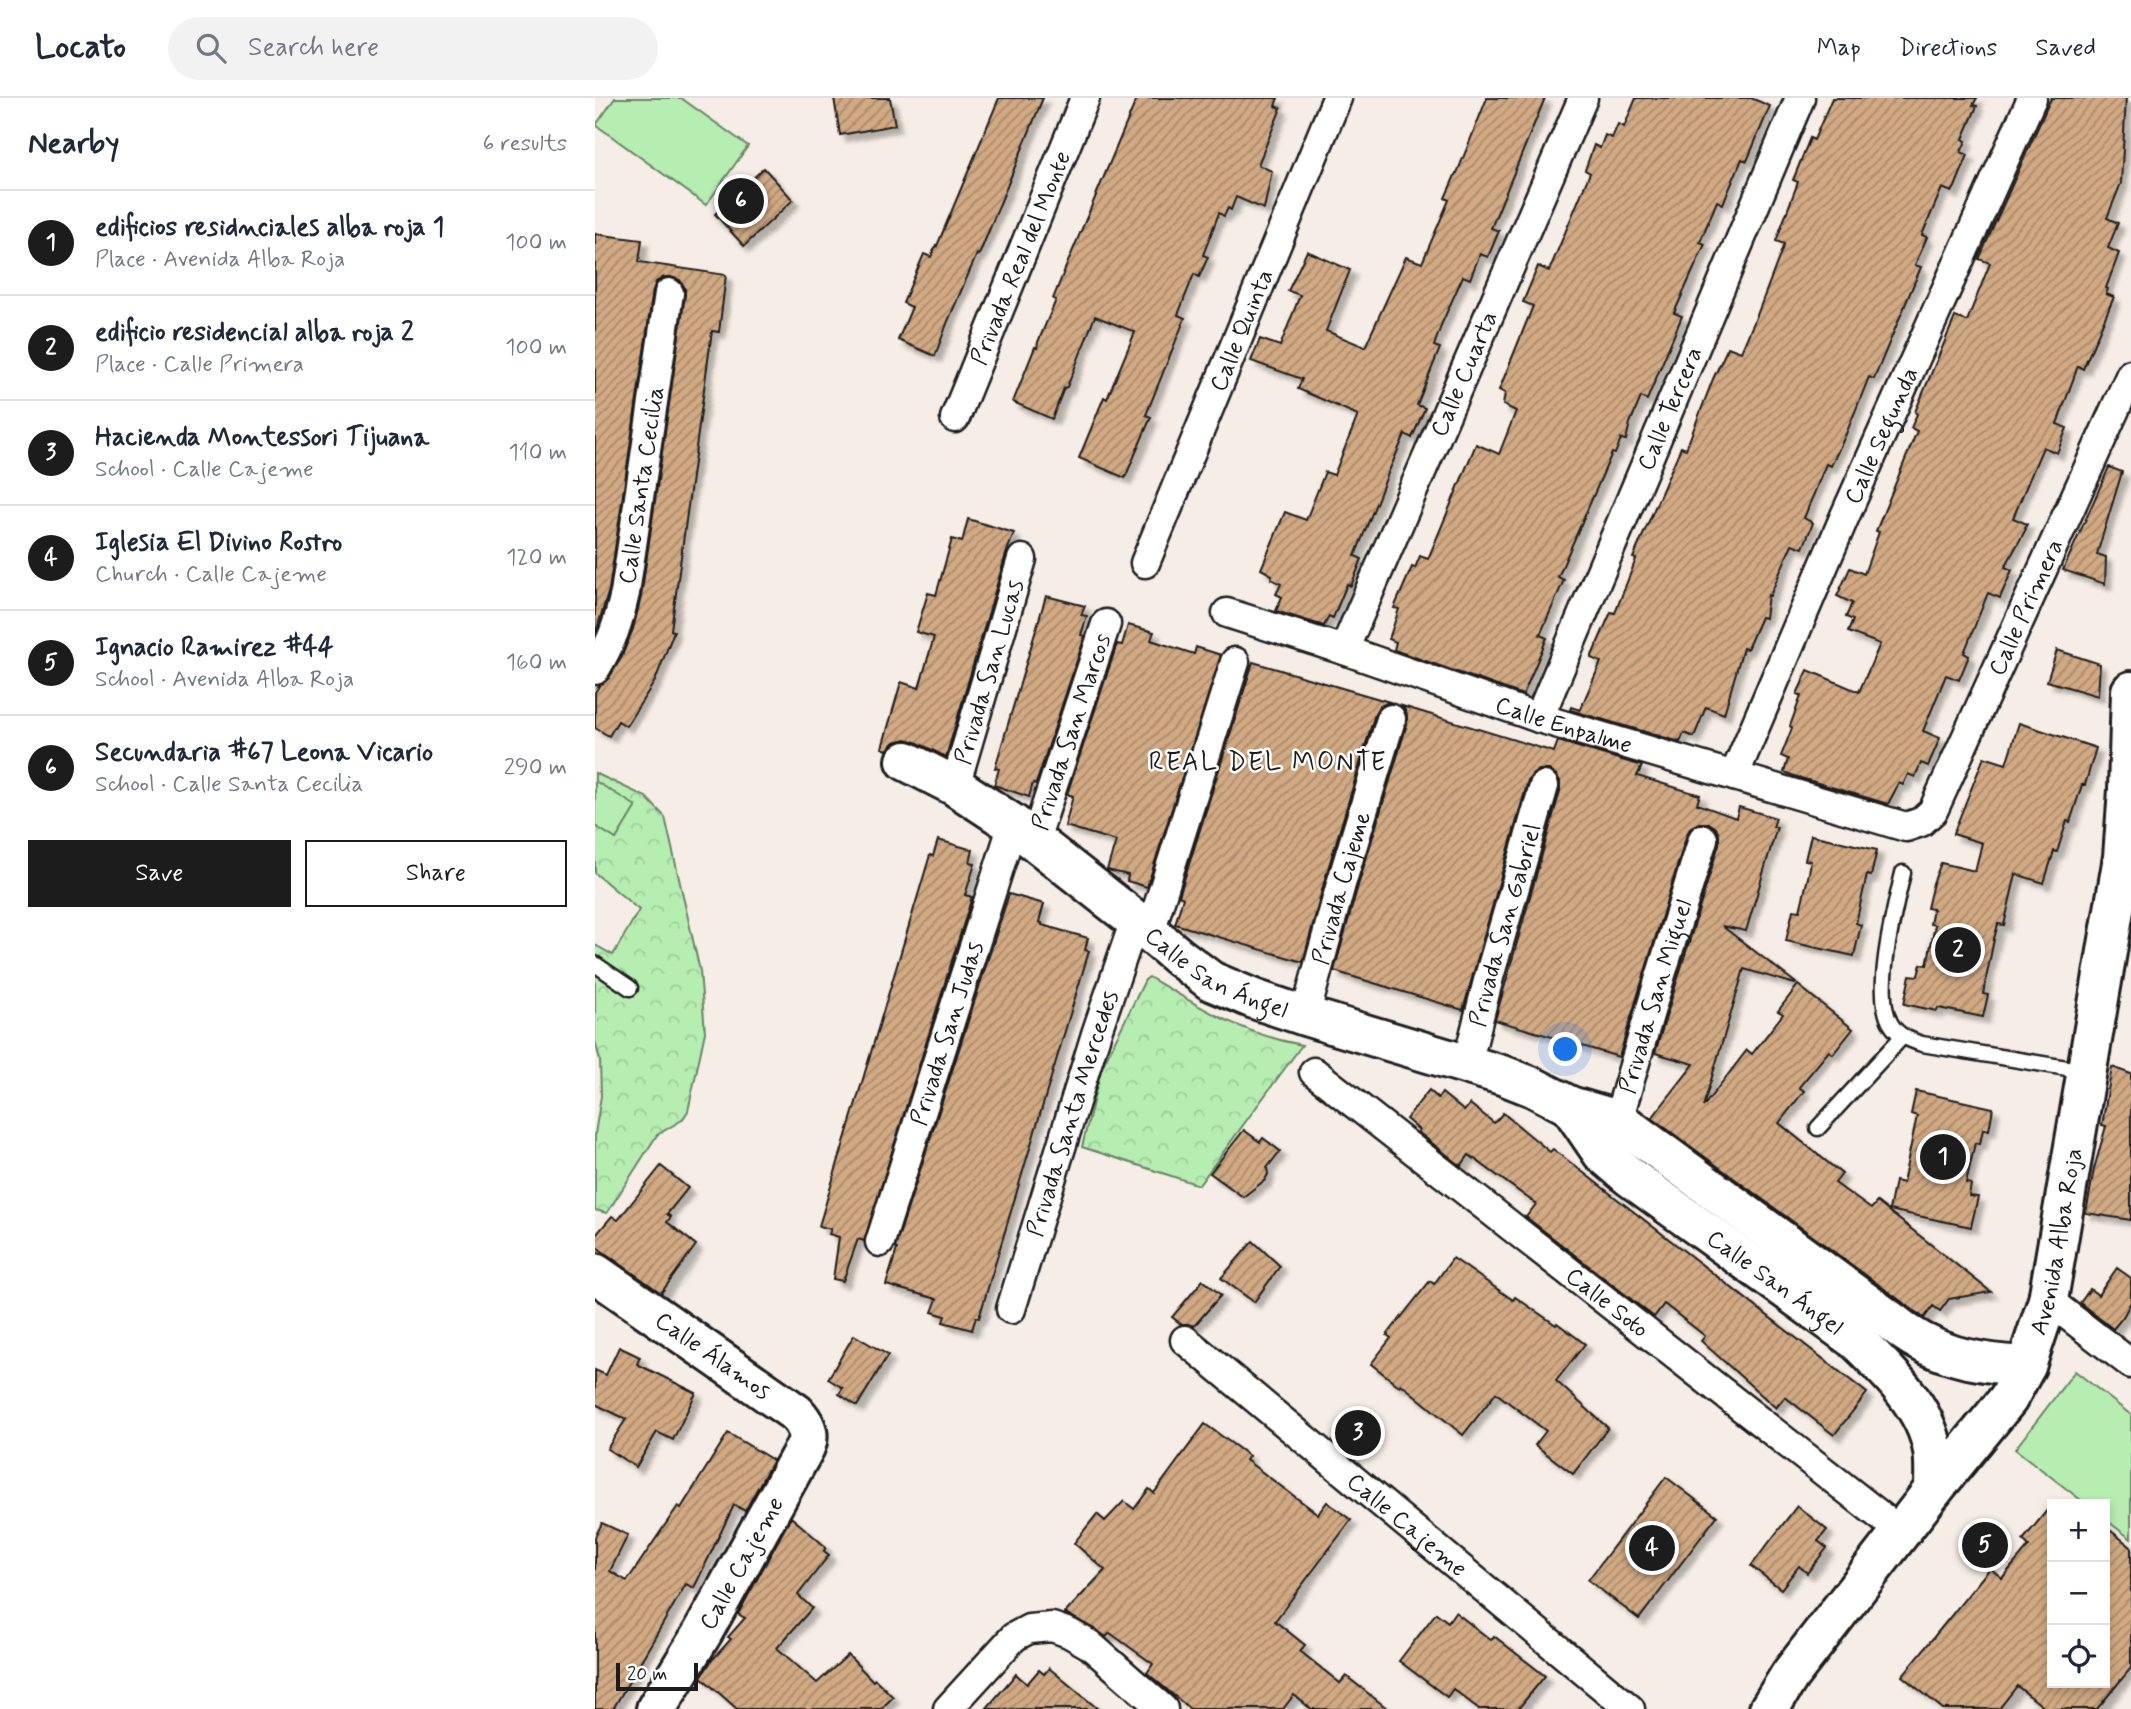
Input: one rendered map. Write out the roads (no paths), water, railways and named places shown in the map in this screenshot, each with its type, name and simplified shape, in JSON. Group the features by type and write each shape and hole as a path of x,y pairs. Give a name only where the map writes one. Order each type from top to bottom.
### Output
{"street":[{"name":"Privada Real del Monte","path":"955,418 1085,98"},
{"name":"Calle Quinta","path":"1145,563 1336,98"},
{"name":"Calle Cuarta","path":"1344,650 1583,98"},
{"name":"Calle Tercera","path":"1539,718 1800,98"},
{"name":"Calle Segunda","path":"1734,776 1844,518 2032,98"},
{"name":"Calle Santa Cecilia","path":"595,670 610,645 619,622 625,593 669,293"},
{"name":"Calle Primera","path":"1906,827 1921,822 1933,811 2131,374"},
{"name":"Privada San Lucas","path":"955,786 1022,559"},
{"name":"Calle Enpalme","path":"1227,613 1344,650 1539,718 1906,827"},
{"name":"Privada San Marcos","path":"1024,832 1107,624"},
{"name":"Privada Santa Mercedes","path":"1011,1309 1097,1031 1142,926 1235,663"},
{"name":"Avenida Alba Roja","path":"1769,1709 1790,1675 1934,1489 2008,1399 2027,1366 2048,1300 2123,858 2129,792 2131,691"},
{"name":"Privada Cajeme","path":"1305,1016 1341,884 1391,719"},
{"name":"Calle San Ángel","path":"906,761 955,786 1024,832 1211,981 1305,1016 1514,1079 1570,1106 1610,1137 1891,1321 1908,1336 1957,1358 1991,1364 2027,1366"},
{"name":"Privada San Gabriel","path":"1467,1064 1544,786"},
{"name":"Privada San Judas","path":"880,1242 1024,832"},
{"name":"Privada San Miguel","path":"1610,1137 1703,839"},
{"name":"Calle Soto","path":"1314,1072 1901,1532"},
{"name":"Calle San Ángel","path":"1610,1137 1630,1177 1857,1341 1883,1366 1908,1396 1924,1422 1933,1451 1934,1489"},
{"name":"Calle Álamos","path":"595,1273 796,1413 806,1423 808,1431 808,1442 803,1451"},
{"path":"2048,1300 2131,1364"},
{"name":"Calle Cajeme","path":"1185,1340 1630,1709"},
{"name":"Calle Cajeme","path":"656,1709 703,1632 803,1451"},
{"path":"949,1709 1014,1637 1029,1629 1052,1627 1090,1645 1163,1709"}],"lane":[{"path":"1902,873 1883,985 1884,1003 1890,1024 1902,1037 1922,1044 2087,1071"},
{"path":"595,964 630,988"},
{"path":"1818,1128 1902,1037"}],"place":[{"name":"Secundaria #67 Leona Vicario","path":"741,201"},
{"name":"edificio residencial alba roja 2","path":"1958,950"},
{"name":"edificios residnciales alba roja 1","path":"1943,1157"},
{"name":"Hacienda Montessori Tijuana","path":"1358,1433"},
{"name":"Ignacio Ramirez #44","path":"1985,1545"},
{"name":"Iglesia El Divino Rostro","path":"1652,1548"}],"district":[{"name":"REAL DEL MONTE","path":"1268,761"}]}
